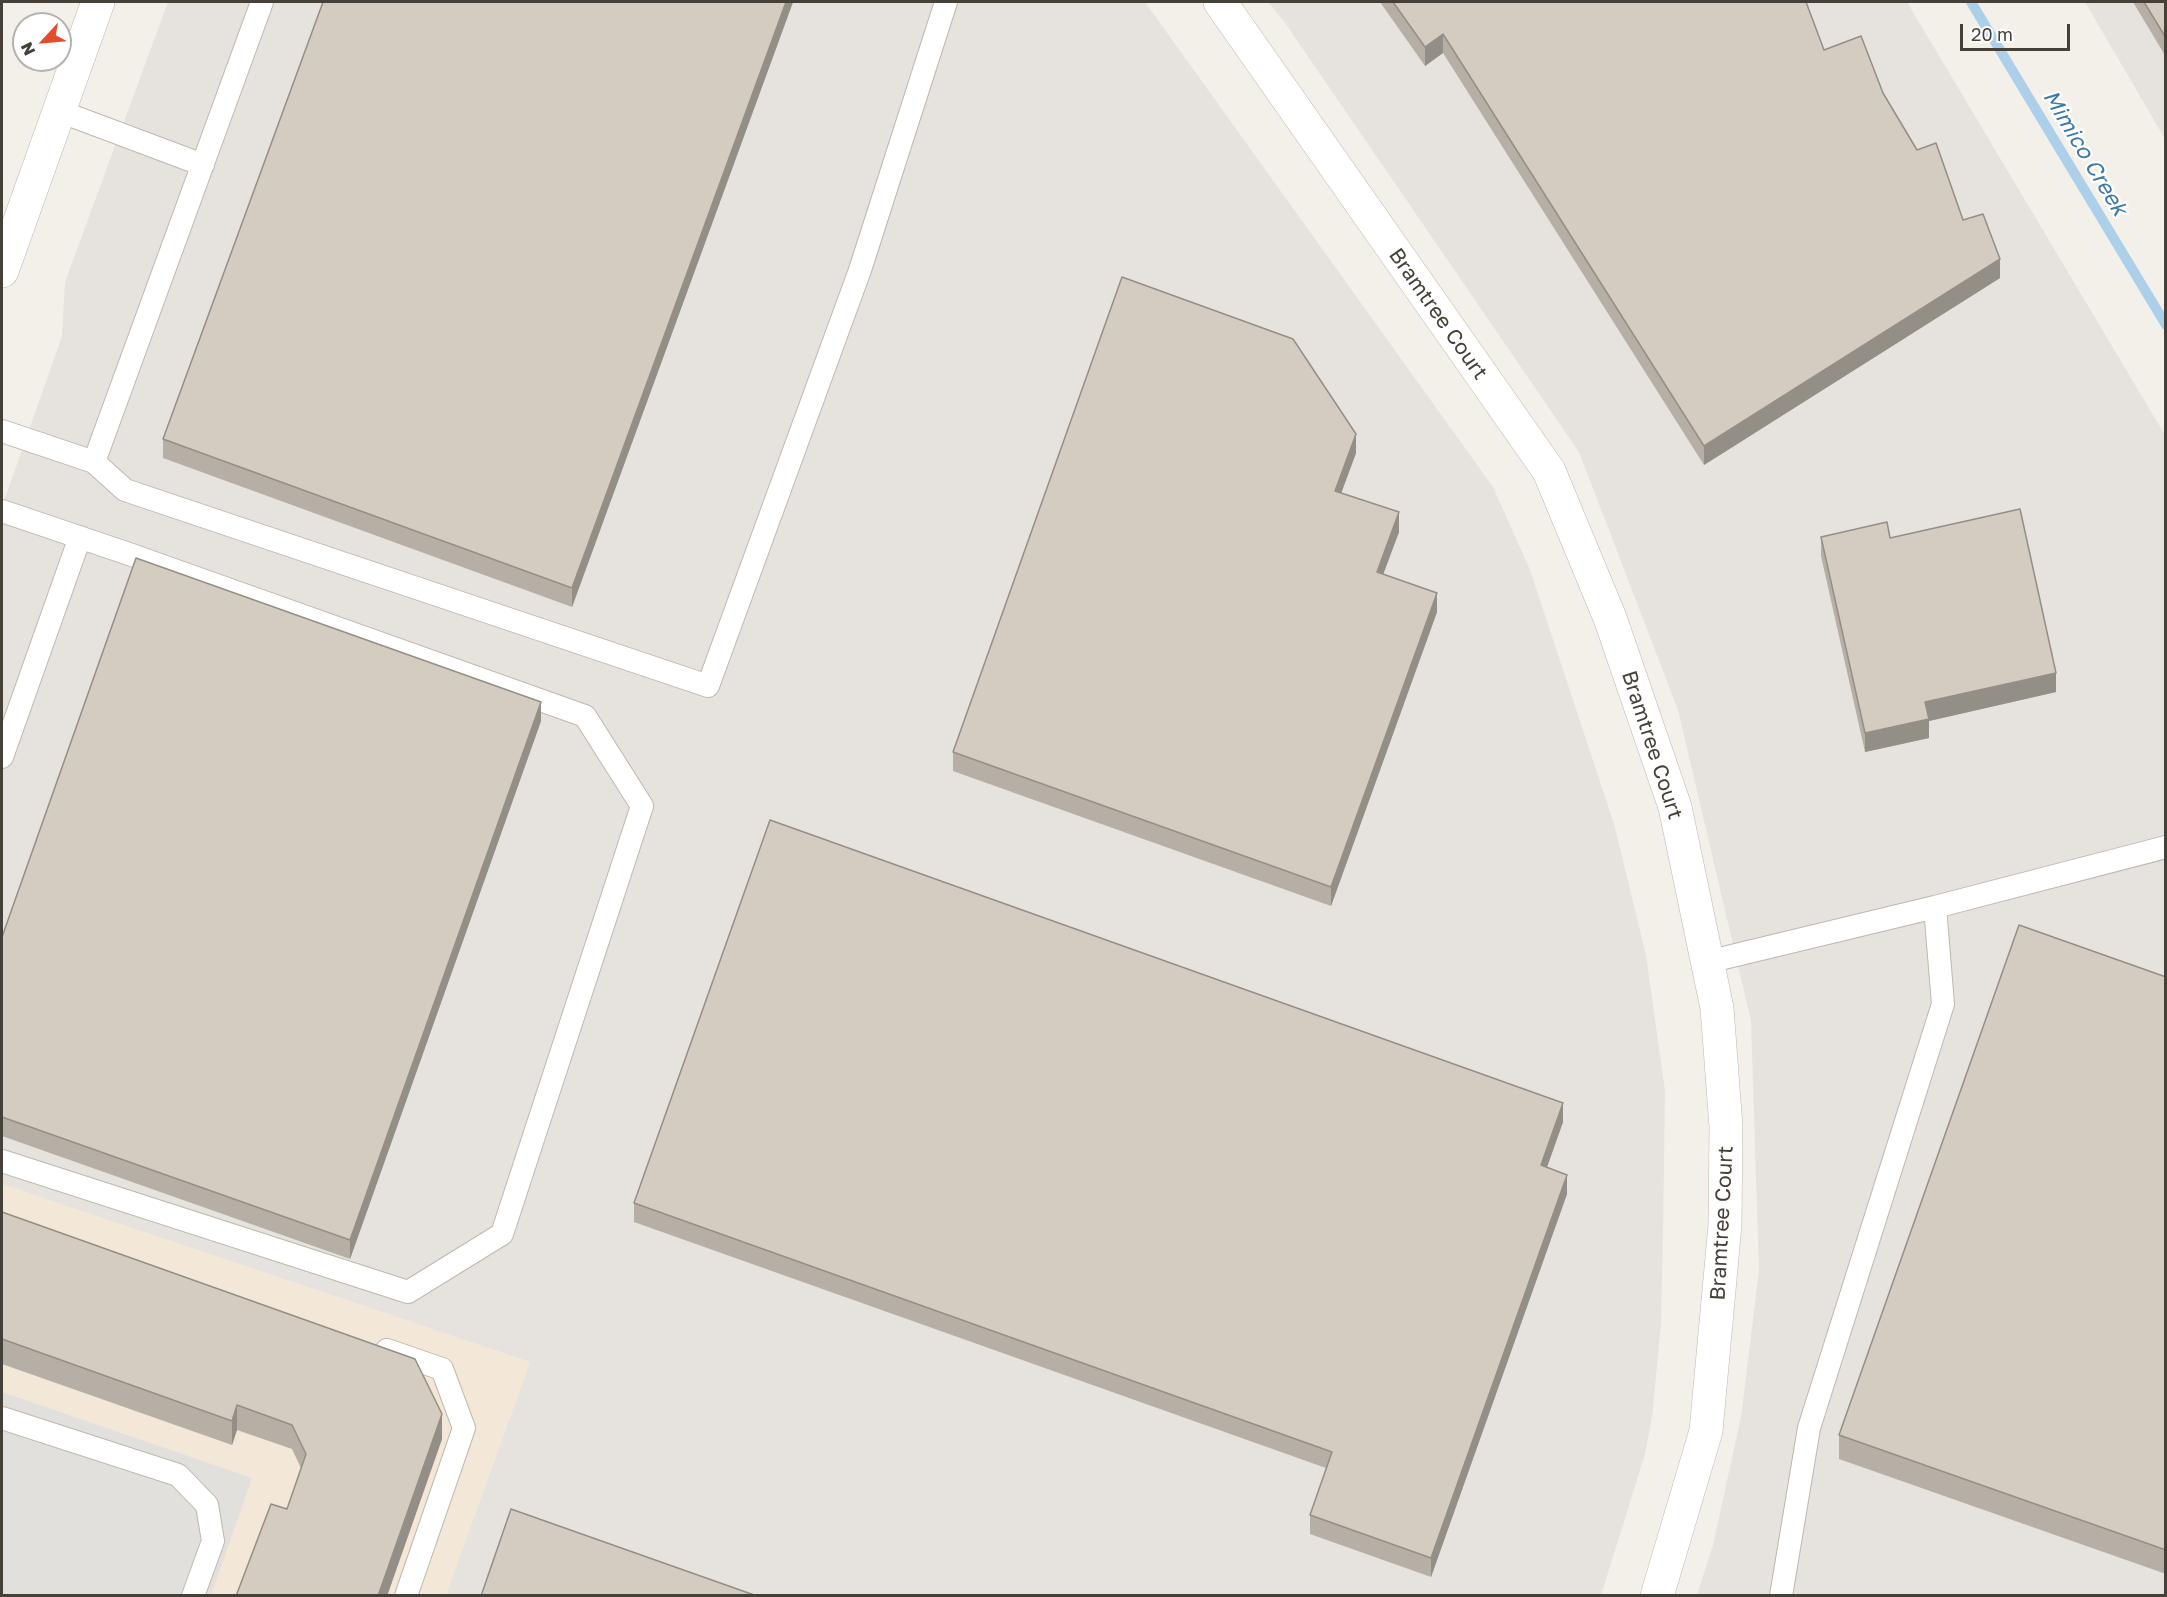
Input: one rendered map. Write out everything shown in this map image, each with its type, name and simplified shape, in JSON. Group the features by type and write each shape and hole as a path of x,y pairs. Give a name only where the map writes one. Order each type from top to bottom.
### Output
{"street":[{"path":"2,271 98,2"},
{"name":"Bramtree Court","path":"1220,2 1549,471 1610,618 1675,807 1717,1008 1726,1127 1725,1225 1706,1431 1657,1596"}],"lane":[{"path":"94,462 262,2"},
{"path":"2,431 94,462 125,490 708,686 860,270 946,2"},
{"path":"58,111 203,165"},
{"path":"2,511 585,716 642,806 502,1234 408,1292 2,1161"},
{"path":"2,757 80,537"},
{"path":"1707,962 1935,907 2166,847"},
{"path":"1781,1596 1809,1428 1943,1004 1935,907"},
{"path":"363,1342 442,1369 464,1428 406,1596"},
{"path":"2,1418 178,1475 207,1505 213,1541 193,1596"}],"shaded area":[{"path":"168,2 1145,2 1493,487 1530,570 1614,824 1646,955 1665,1091 1663,1234 1661,1324 1652,1417 1645,1454 1601,1595 446,1595 530,1362 2,1184 2,507 62,336 65,282"},
{"path":"1268,2 1907,2 2165,435 2165,1595 1697,1595 1713,1545 1741,1417 1759,1271 1751,1021 1678,710 1579,452 1283,20"},
{"path":"2085,2 2165,2 2165,139"},
{"path":"2,1184 530,1362 446,1595 2,1596"},
{"path":"2,1392 252,1478 211,1595 2,1596"}],"building":[{"path":"323,2 786,2 572,588 163,439"},
{"path":"1393,2 1806,2 1824,50 1861,36 1883,93 1917,150 1936,143 1963,220 1983,214 2000,259 1704,446 1443,34 1425,47"},
{"path":"2144,2 2166,2 2166,38"},
{"path":"1122,277 1293,339 1356,434 1335,491 1399,512 1377,572 1437,593 1331,887 953,752"},
{"path":"2020,509 2056,673 1925,702 1929,719 1865,733 1821,537 1887,522 1890,538"},
{"path":"136,558 541,702 350,1240 2,1117 2,937"},
{"path":"770,820 1563,1103 1541,1165 1567,1175 1431,1558 1310,1515 1332,1452 634,1203"},
{"path":"2019,925 2166,977 2166,1550 1839,1435"},
{"path":"2,1212 415,1359 442,1414 378,1596 236,1596 271,1504 287,1509 306,1454 292,1425 237,1405 232,1421 2,1339"},
{"path":"511,1509 757,1596 481,1596"}],"waterway":[{"name":"Mimico Creek","path":"1971,2 2166,325"}]}
